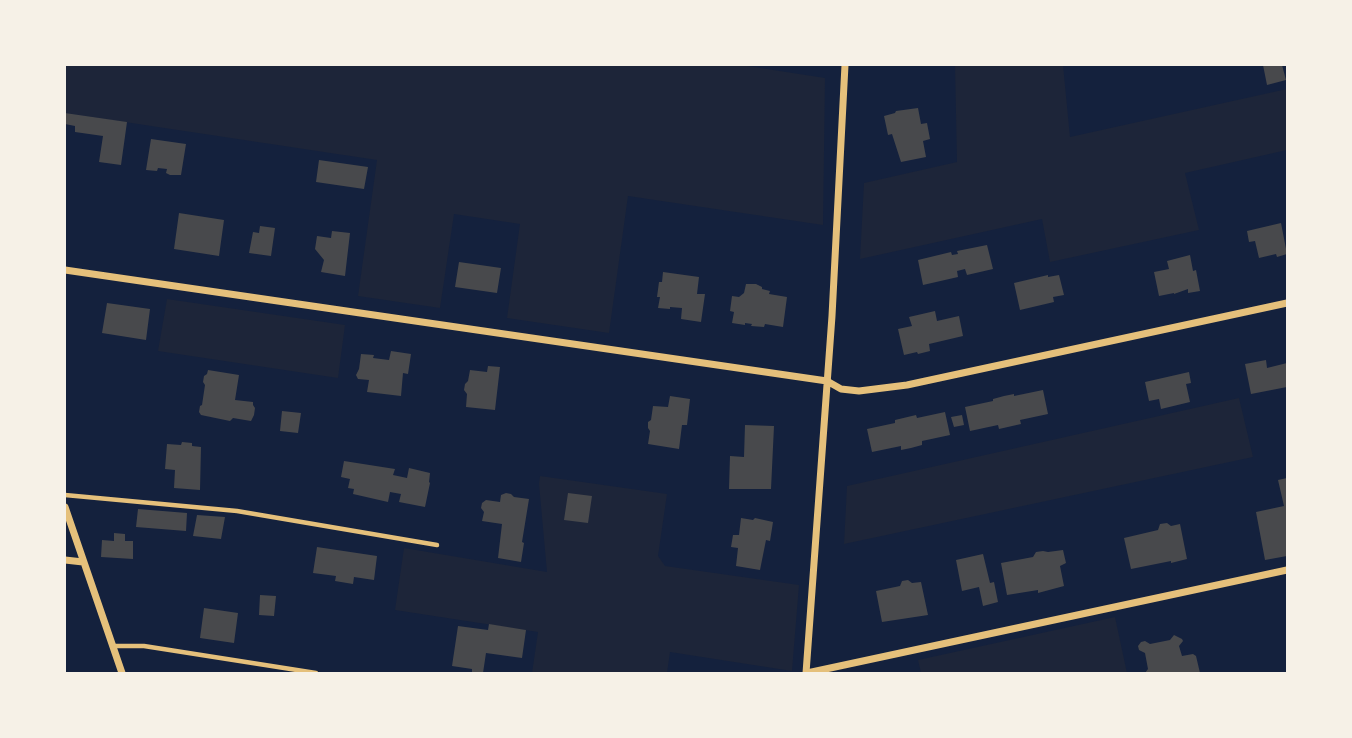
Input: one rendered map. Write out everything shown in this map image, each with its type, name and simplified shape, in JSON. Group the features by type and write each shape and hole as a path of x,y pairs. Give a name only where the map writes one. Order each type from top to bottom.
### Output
{"street":[{"path":"847,65 828,381 806,673 1287,570"},
{"path":"65,270 828,381 841,389 859,391 907,385 1287,303"},
{"path":"65,507 122,673"},
{"path":"65,559 83,562"}],"lane":[{"path":"65,495 237,511 437,545"},
{"path":"113,646 144,646 316,673"}],"shaded area":[{"path":"65,65 741,65 825,78 823,225 628,196 609,333 507,318 520,224 454,214 440,308 358,296 377,160 65,113"},
{"path":"955,65 1063,65 1070,137 1287,89 1287,150 1185,173 1199,230 1050,262 1042,219 860,259 864,183 957,162"},
{"path":"167,299 345,325 338,378 158,351"},
{"path":"1239,398 1253,457 844,544 847,486"},
{"path":"540,476 667,494 658,556 665,566 799,585 792,671 670,652 667,673 532,673 538,632 395,610 404,548 547,572"},
{"path":"1115,617 1127,673 921,673 918,660"}],"building":[{"path":"1263,65 1282,65 1286,80 1267,85"},
{"path":"918,108 921,124 927,123 930,139 923,141 926,157 901,162 892,134 888,135 884,116 896,111"},
{"path":"65,113 127,122 121,165 99,162 103,136 75,132 75,126 65,124"},
{"path":"151,139 186,144 181,175 170,175 166,173 167,169 146,170"},
{"path":"319,160 368,167 364,189 316,182"},
{"path":"179,213 224,220 219,256 174,249"},
{"path":"1281,223 1287,254 1259,258 1255,241 1249,242 1247,231"},
{"path":"260,226 275,228 271,256 249,253 253,232 259,233"},
{"path":"332,231 350,233 345,276 321,272 324,260 315,249 317,236 331,238"},
{"path":"987,245 993,269 967,275 965,269 957,271 958,277 923,285 918,260 951,252 952,255 958,254 957,251"},
{"path":"1190,255 1200,291 1188,293 1188,289 1159,296 1154,272 1169,269 1167,261"},
{"path":"459,262 501,268 497,293 455,287"},
{"path":"663,272 699,277 697,294 705,294 701,322 681,319 682,308 658,308 659,282 662,282"},
{"path":"1059,275 1064,295 1053,297 1054,302 1020,310 1014,283"},
{"path":"746,284 756,284 770,291 769,294 787,297 783,327 732,323 732,296 739,297 744,293"},
{"path":"107,303 150,309 146,340 102,333"},
{"path":"935,311 937,321 959,316 963,336 929,344 930,351 904,355 898,329 912,326 909,317"},
{"path":"391,351 411,354 408,374 403,373 401,396 367,392 369,380 358,379 356,375 361,354 389,360"},
{"path":"1266,360 1267,368 1287,363 1287,387 1251,394 1245,364"},
{"path":"488,366 500,367 495,410 466,407 467,394 464,390 470,370 487,372"},
{"path":"208,370 239,375 235,400 253,402 255,408 251,421 233,418 230,421 201,415 199,412 205,385 203,382"},
{"path":"1189,372 1191,383 1186,384 1190,402 1161,409 1159,399 1149,401 1145,382"},
{"path":"1043,390 1048,414 1020,420 1021,424 999,429 998,425 970,431 965,407 1004,396"},
{"path":"670,396 690,399 687,425 682,425 679,449 648,444 648,422 651,420 653,406 668,407"},
{"path":"282,411 301,413 298,433 280,431"},
{"path":"945,412 950,435 922,441 922,445 911,448 901,450 901,446 872,452 867,429 916,415 917,418"},
{"path":"962,415 964,425 954,427 951,417"},
{"path":"745,425 774,426 771,489 729,489 730,456 744,457"},
{"path":"182,442 201,447 200,490 174,488 175,470 165,469 167,444 181,445"},
{"path":"344,461 395,469 393,475 407,478 409,468 430,473 425,507 399,502 401,494 390,492 388,502 353,494 354,489 348,488 350,479 341,477"},
{"path":"1287,478 1287,556 1265,560 1256,512 1284,506 1278,480"},
{"path":"506,493 529,499 521,562 498,558 502,524 482,521 482,503 486,500 500,502 501,495"},
{"path":"568,493 592,496 588,523 564,520"},
{"path":"138,509 187,513 186,531 136,527"},
{"path":"197,515 225,517 221,539 193,536"},
{"path":"741,518 773,522 760,570 736,566 738,548 731,547 733,535 739,535"},
{"path":"1167,523 1171,526 1180,524 1187,559 1131,569 1124,538 1158,530 1160,524"},
{"path":"114,533 125,534 125,541 133,541 133,559 101,557 102,540 114,541"},
{"path":"317,547 377,556 374,580 354,577 353,584 335,581 336,576 313,573"},
{"path":"1063,550 1066,563 1060,566 1064,586 1038,593 1038,590 1007,595 1001,563 1033,557 1036,552"},
{"path":"983,554 990,583 994,582 998,602 983,606 979,587 962,591 956,560"},
{"path":"908,580 912,583 921,582 928,615 882,622 876,591 900,586 902,581"},
{"path":"260,595 276,596 274,616 259,615"},
{"path":"204,608 238,613 234,643 200,638"},
{"path":"489,624 526,630 522,658 486,653 483,673 472,673 472,669 452,666 458,626 488,630"},
{"path":"1174,635 1183,641 1179,646 1182,656 1196,656 1200,673 1145,673 1148,669 1145,653 1139,650 1138,646 1141,642 1150,644 1170,640"}]}
